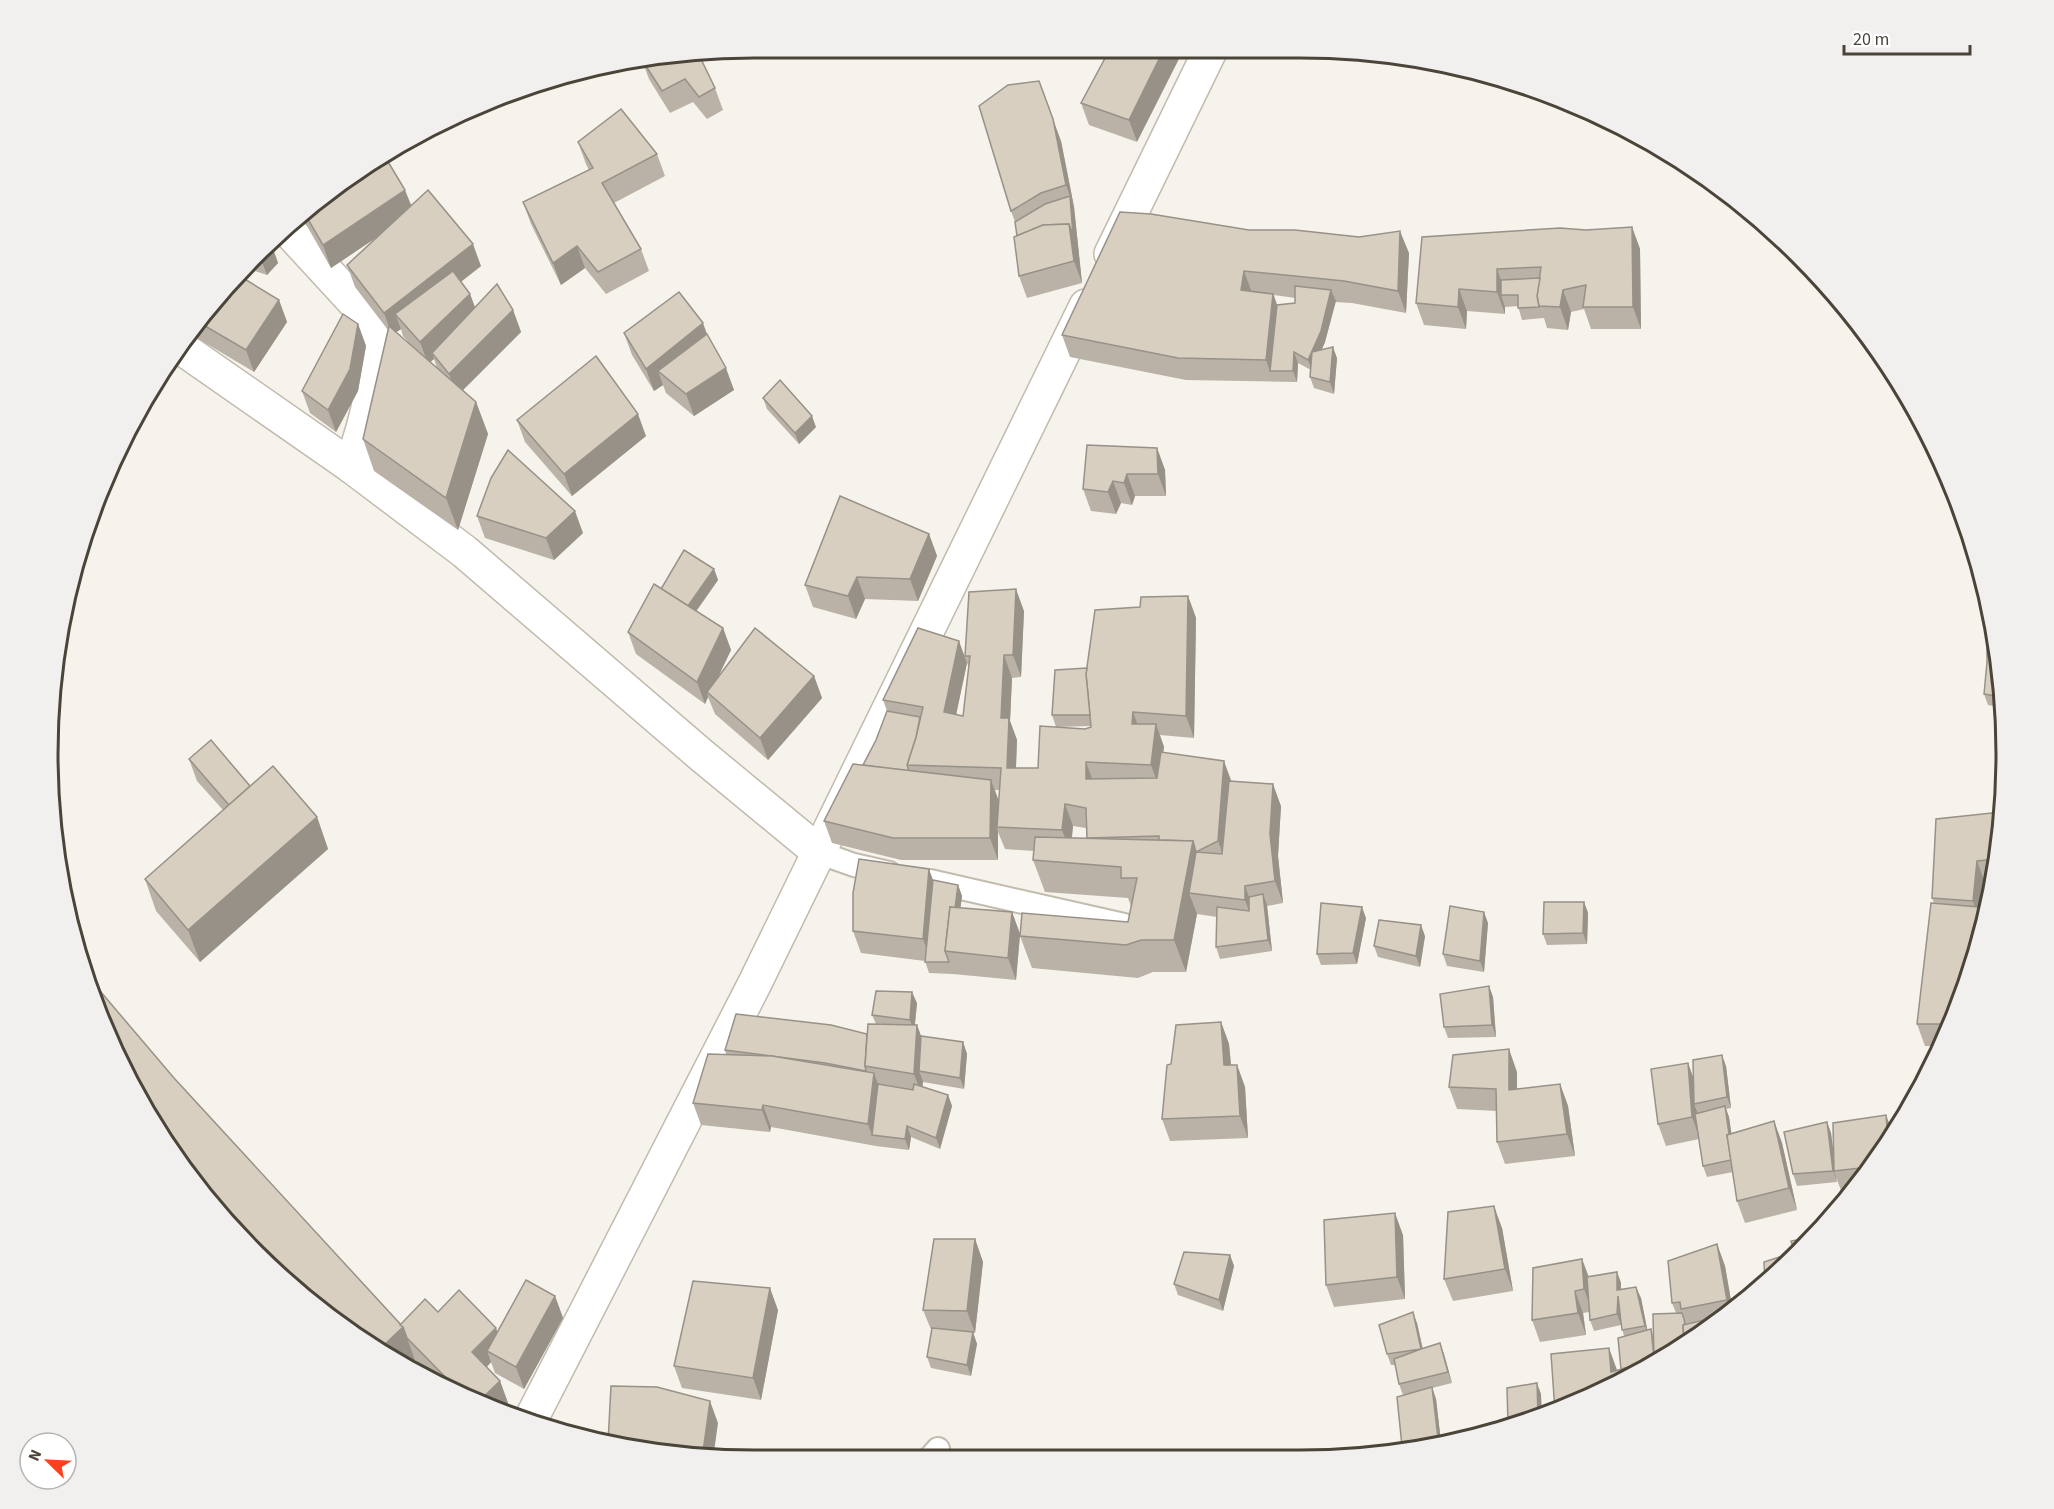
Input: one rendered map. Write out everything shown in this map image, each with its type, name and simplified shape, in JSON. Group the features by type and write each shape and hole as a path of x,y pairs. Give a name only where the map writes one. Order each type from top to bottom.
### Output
{"street":[{"path":"533,1415 820,853 1207,58"},
{"path":"292,234 370,319 375,336 373,371 364,429 351,466"},
{"path":"187,352 351,466 465,552 700,754 820,853"}],"lane":[{"path":"820,853 854,865 1125,925"}],"building":[{"path":"1105,58 1160,58 1129,120 1081,103"},
{"path":"702,61 715,88 699,97 685,79 662,91 647,67"},
{"path":"1039,81 1053,119 1066,185 1041,193 1011,211 979,106 1008,85"},
{"path":"621,109 657,154 602,183 641,249 598,272 577,246 553,263 523,202 593,168 578,142"},
{"path":"389,163 405,190 323,245 309,221 331,202"},
{"path":"428,190 473,244 384,313 347,265"},
{"path":"1070,196 1073,235 1069,224 1043,225 1017,236 1015,222 1045,204"},
{"path":"1120,212 1151,214 1249,230 1295,230 1359,237 1400,231 1398,291 1344,281 1244,271 1241,290 1273,294 1266,360 1178,358 1062,335"},
{"path":"1069,224 1074,261 1019,276 1014,237 1043,225"},
{"path":"1632,227 1633,307 1583,307 1586,285 1563,290 1560,307 1539,306 1537,296 1541,267 1497,269 1497,292 1459,289 1458,307 1416,303 1422,237 1560,228 1586,230"},
{"path":"453,271 470,294 420,342 395,314"},
{"path":"1540,278 1537,296 1539,307 1518,308 1518,295 1501,295 1501,280"},
{"path":"246,280 279,300 246,350 206,326"},
{"path":"497,284 513,310 449,374 432,353"},
{"path":"1295,286 1331,290 1321,331 1308,360 1294,352 1293,371 1270,371 1277,305 1295,303"},
{"path":"679,292 703,323 646,369 624,333"},
{"path":"343,314 358,324 350,369 328,410 302,391"},
{"path":"389,326 476,402 446,498 363,439"},
{"path":"707,334 726,368 686,394 658,371"},
{"path":"1333,347 1330,382 1310,377 1312,352"},
{"path":"596,356 638,414 564,474 517,420"},
{"path":"780,380 812,416 795,433 763,398"},
{"path":"1087,445 1157,448 1158,474 1127,474 1124,483 1113,481 1108,492 1083,489"},
{"path":"508,450 575,511 546,538 477,516 491,478"},
{"path":"840,496 929,534 910,579 857,577 848,596 805,585"},
{"path":"684,550 714,569 688,606 661,589"},
{"path":"654,584 723,628 697,682 628,632"},
{"path":"1016,589 1013,655 1004,655 1001,718 1009,718 1007,768 1038,768 1040,726 1085,729 1091,727 1086,674 1095,610 1140,607 1141,597 1188,596 1186,716 1133,712 1132,724 1156,724 1151,765 1086,762 1086,779 1157,778 1161,752 1224,761 1218,841 1196,852 1193,841 1159,840 1159,836 1087,838 1086,808 1065,804 1062,830 997,827 1001,768 907,765 923,707 883,700 918,628 959,641 944,712 963,716 970,656 965,656 969,592"},
{"path":"755,628 814,676 760,738 707,692"},
{"path":"1987,647 1993,695 1984,694"},
{"path":"1087,668 1090,715 1052,715 1055,670"},
{"path":"887,711 920,717 907,765 909,771 863,765"},
{"path":"211,740 250,786 229,805 189,759"},
{"path":"853,764 991,780 990,838 893,838 824,821"},
{"path":"273,766 317,817 188,930 145,879"},
{"path":"1229,781 1273,784 1270,834 1275,881 1245,886 1245,900 1189,893 1196,852 1222,854"},
{"path":"1993,813 1987,860 1977,861 1973,901 1932,898 1936,819"},
{"path":"1035,837 1193,841 1174,940 1141,940 1126,945 1020,936 1022,913 1128,922 1137,878 1121,878 1121,867 1033,860"},
{"path":"859,859 929,869 923,939 853,931 853,893"},
{"path":"933,880 958,885 955,908 950,907 945,951 949,962 925,962"},
{"path":"1263,894 1268,940 1216,947 1217,907 1249,911 1249,897"},
{"path":"1544,902 1584,902 1583,933 1543,934"},
{"path":"1321,903 1362,907 1353,953 1317,954"},
{"path":"1931,903 1978,907 1959,978 1942,1024 1917,1024"},
{"path":"1450,906 1484,912 1480,961 1443,954"},
{"path":"950,907 1012,912 1008,958 945,951"},
{"path":"1379,920 1421,925 1416,956 1374,946"},
{"path":"1489,986 1492,1025 1444,1027 1440,994"},
{"path":"100,991 174,1078 403,1327 385,1344 368,1333 296,1278 262,1247 231,1213 202,1178 152,1102 130,1062"},
{"path":"876,991 912,992 910,1020 872,1015"},
{"path":"736,1014 831,1025 867,1034 866,1071 825,1063 725,1050"},
{"path":"1221,1022 1224,1065 1237,1065 1240,1116 1162,1119 1167,1065 1171,1064 1176,1025"},
{"path":"868,1024 917,1025 914,1074 865,1066"},
{"path":"921,1036 963,1042 960,1078 919,1071"},
{"path":"1509,1049 1509,1090 1560,1084 1567,1134 1497,1142 1496,1089 1449,1087 1453,1055"},
{"path":"708,1054 772,1056 874,1073 868,1124 763,1105 762,1110 693,1103"},
{"path":"1722,1055 1727,1097 1694,1104 1693,1060"},
{"path":"1688,1063 1692,1117 1658,1124 1651,1069"},
{"path":"878,1084 913,1090 914,1084 948,1095 936,1138 907,1126 905,1139 872,1135"},
{"path":"1725,1106 1731,1160 1703,1166 1695,1114"},
{"path":"1886,1115 1887,1127 1859,1168 1834,1171 1833,1123"},
{"path":"1774,1121 1789,1188 1737,1201 1727,1135"},
{"path":"1827,1122 1833,1171 1793,1174 1784,1132"},
{"path":"1494,1206 1505,1269 1444,1279 1448,1212"},
{"path":"1395,1213 1397,1277 1326,1285 1324,1220"},
{"path":"934,1239 975,1239 967,1311 923,1310"},
{"path":"1717,1244 1727,1300 1681,1309 1680,1302 1672,1303 1668,1261"},
{"path":"1184,1252 1230,1255 1219,1300 1174,1284"},
{"path":"1782,1256 1765,1272 1764,1262"},
{"path":"1582,1259 1584,1289 1575,1291 1578,1313 1532,1320 1533,1268"},
{"path":"1617,1272 1617,1290 1636,1287 1645,1326 1622,1330 1618,1296 1617,1314 1590,1320 1587,1277"},
{"path":"526,1280 555,1296 516,1367 487,1351"},
{"path":"693,1281 770,1288 753,1378 674,1366"},
{"path":"459,1290 496,1328 472,1352 500,1381 484,1396 448,1379 407,1338 400,1325 425,1299 438,1312"},
{"path":"1413,1312 1421,1349 1387,1354 1379,1325"},
{"path":"1682,1313 1685,1324 1683,1325 1684,1335 1654,1353 1653,1314"},
{"path":"1705,1320 1684,1335 1683,1325"},
{"path":"932,1328 973,1332 967,1365 927,1357"},
{"path":"1651,1329 1654,1354 1621,1369 1618,1338"},
{"path":"1440,1343 1448,1372 1399,1384 1394,1359"},
{"path":"1609,1348 1611,1372 1628,1368 1554,1402 1551,1354"},
{"path":"1537,1383 1538,1409 1508,1419 1507,1388"},
{"path":"611,1386 657,1387 710,1401 703,1449 664,1445 608,1435"},
{"path":"1432,1387 1438,1436 1402,1443 1397,1397"}]}
